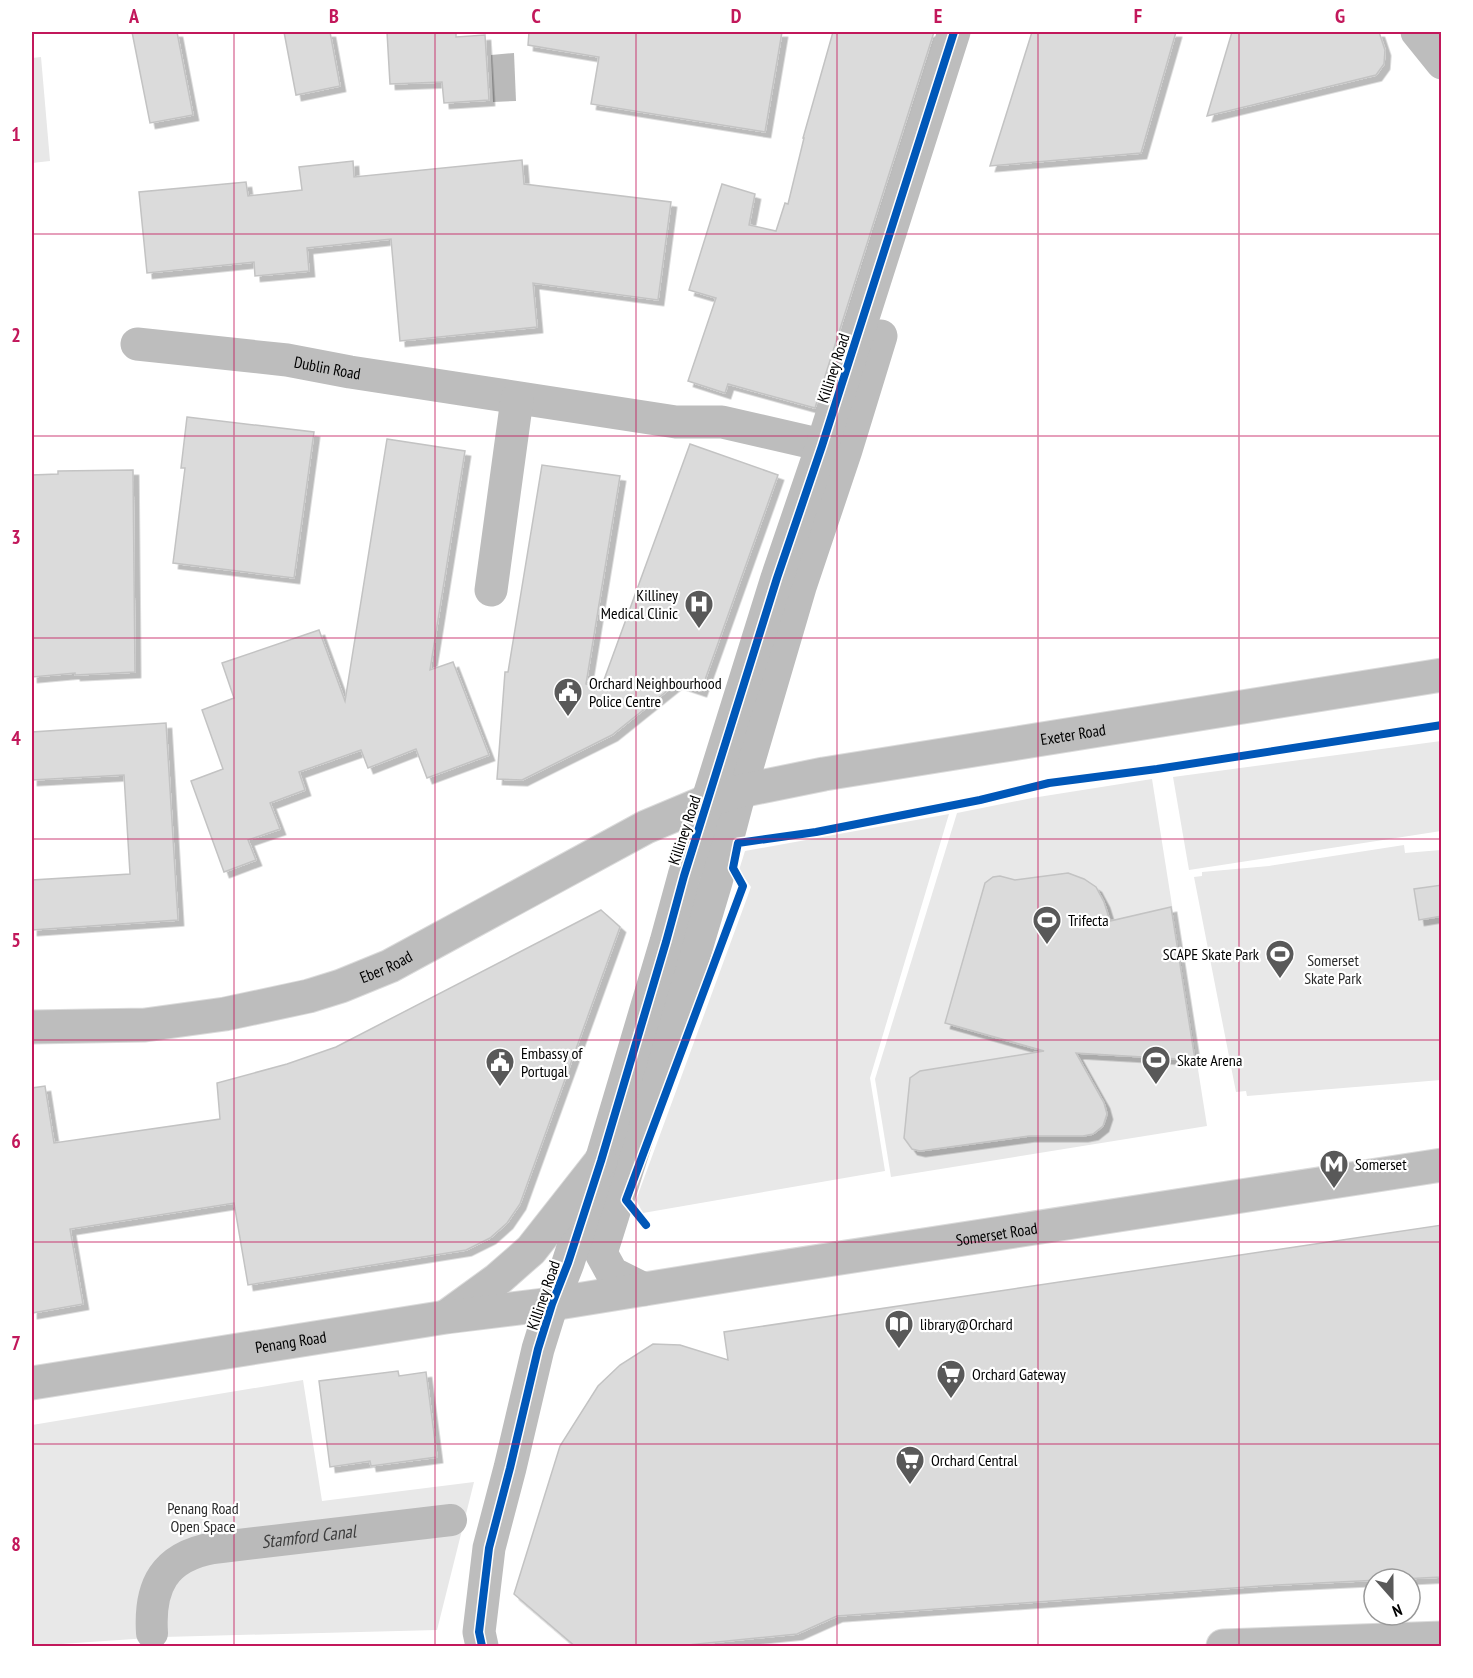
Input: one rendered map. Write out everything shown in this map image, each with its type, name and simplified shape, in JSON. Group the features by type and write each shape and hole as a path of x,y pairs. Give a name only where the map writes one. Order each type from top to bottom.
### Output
{"street":[{"name":"Killiney Road","path":"644,1289 612,1273 601,1253 716,882 740,791 800,587 831,457 954,32"},
{"name":"Killiney Road","path":"482,1647 479,1632 489,1548 538,1349 601,1161 684,876 777,578 831,457 978,32"},
{"path":"1417,32 1442,63"},
{"name":"Dublin Road","path":"137,344 287,360 517,399 676,422 722,422 831,457"},
{"path":"491,590 517,399"},
{"name":"Exeter Road","path":"708,801 740,791 824,774 1442,675"},
{"name":"Eber Road","path":"32,1028 145,1025 225,1014 309,996 341,986 390,966 497,910 646,827 708,801"},
{"path":"446,1317 498,1279 531,1250 601,1161"},
{"name":"Somerset Road","path":"552,1304 1442,1165"},
{"name":"Penang Road","path":"32,1383 446,1317 552,1304"},
{"path":"1223,1647 1442,1638"}],"green space":[{"path":"41,57 50,161 32,163 32,58"},
{"path":"1441,741 1441,831 1189,870 1173,777"},
{"name":"Trifecta","path":"1152,779 1207,1126 891,1177 875,1079 957,813 1032,798"},
{"path":"949,814 870,1078 885,1171 643,1213 636,1200 751,887 739,870 745,851"},
{"name":"SCAPE Skate Park","path":"1404,845 1405,853 1441,850 1441,1080 1247,1096 1246,1091 1236,1092 1194,877 1202,876 1202,872 1269,866"},
{"name":"Penang Road Open Space","path":"303,1380 322,1501 474,1482 437,1630 163,1637 32,1646 32,1425"}],"shaded area":[{"path":"514,53 516,101 493,102 491,55"}],"building":[{"path":"132,32 177,32 193,115 150,123"},
{"path":"284,32 330,32 340,86 296,95"},
{"path":"387,32 456,32 456,37 485,35 489,100 444,103 442,82 390,84"},
{"path":"529,32 782,32 765,132 591,104 599,57 528,45"},
{"path":"833,32 934,32 815,408 728,384 725,393 688,381 716,298 689,290 722,184 755,194 749,225 776,231 785,203 788,204 803,138"},
{"path":"1032,32 1176,32 1141,153 990,166"},
{"path":"1232,32 1379,32 1385,50 1384,64 1376,75 1207,116"},
{"path":"522,160 524,184 671,202 658,300 533,283 537,327 400,341 391,239 307,248 309,271 255,276 254,262 147,273 139,192 246,182 248,196 302,190 299,167 353,161 354,177"},
{"path":"187,417 314,432 294,578 173,563 185,468 181,468"},
{"path":"387,439 465,451 430,670 453,662 489,755 427,778 416,749 368,768 361,750 299,772 305,790 270,803 280,829 248,840 256,860 224,872 191,781 223,769 202,710 234,698 222,663 319,630 345,701"},
{"path":"690,444 778,475 701,691 677,683 612,735 522,780 497,779 505,672 508,672 542,465 620,476 586,684 601,688"},
{"path":"133,470 135,672 75,675 75,673 32,677 32,475 58,474 58,471"},
{"path":"166,723 178,920 32,930 32,880 130,874 124,775 32,780 32,732"},
{"path":"1068,873 1096,887 1110,921 1171,907 1195,1060 1076,1053 1104,1103 1107,1114 1103,1126 1093,1134 1029,1136 920,1151 912,1149 904,1138 910,1078 920,1071 1044,1051 945,1023 985,883 993,877 1000,876 1015,880"},
{"path":"1442,885 1442,916 1419,920 1414,889"},
{"path":"601,910 620,927 520,1204 507,1223 490,1238 466,1250 248,1285 234,1203 70,1229 83,1304 32,1313 32,1088 45,1086 54,1143 220,1119 217,1083 287,1064 336,1047"},
{"path":"1442,1225 1442,1577 1422,1578 1422,1567 1362,1567 1362,1581 837,1616 797,1634 668,1647 576,1647 514,1594 560,1446 598,1386 620,1365 653,1344 680,1345 728,1360 724,1332"},
{"path":"398,1371 399,1376 426,1372 437,1457 371,1466 370,1461 330,1467 319,1381"}],"waterway":[{"name":"Stamford Canal","path":"152,1633 153,1601 163,1576 171,1566 196,1552 213,1548 451,1520"}],"cycle path":[{"path":"482,1646 479,1632 489,1548 538,1349 601,1161 684,876 777,578 822,446 954,32"},
{"path":"646,1225 626,1200 743,886 733,868 738,843 816,832 980,800 1049,783 1157,769 1442,725"}],"place":[{"name":"Killiney Medical Clinic","path":"699,630"},
{"name":"Orchard Neighbourhood Police Centre","path":"568,718"},
{"name":"Trifecta","path":"1047,946"},
{"name":"SCAPE Skate Park","path":"1280,980"},
{"name":"Skate Arena","path":"1156,1086"},
{"name":"Embassy of Portugal","path":"500,1088"},
{"name":"Somerset","path":"1334,1190"},
{"name":"library@Orchard","path":"899,1350"},
{"name":"Orchard Gateway","path":"951,1400"},
{"name":"Orchard Central","path":"910,1486"}],"park label":[{"name":"Somerset Skate Park","path":"1333,969"}]}
